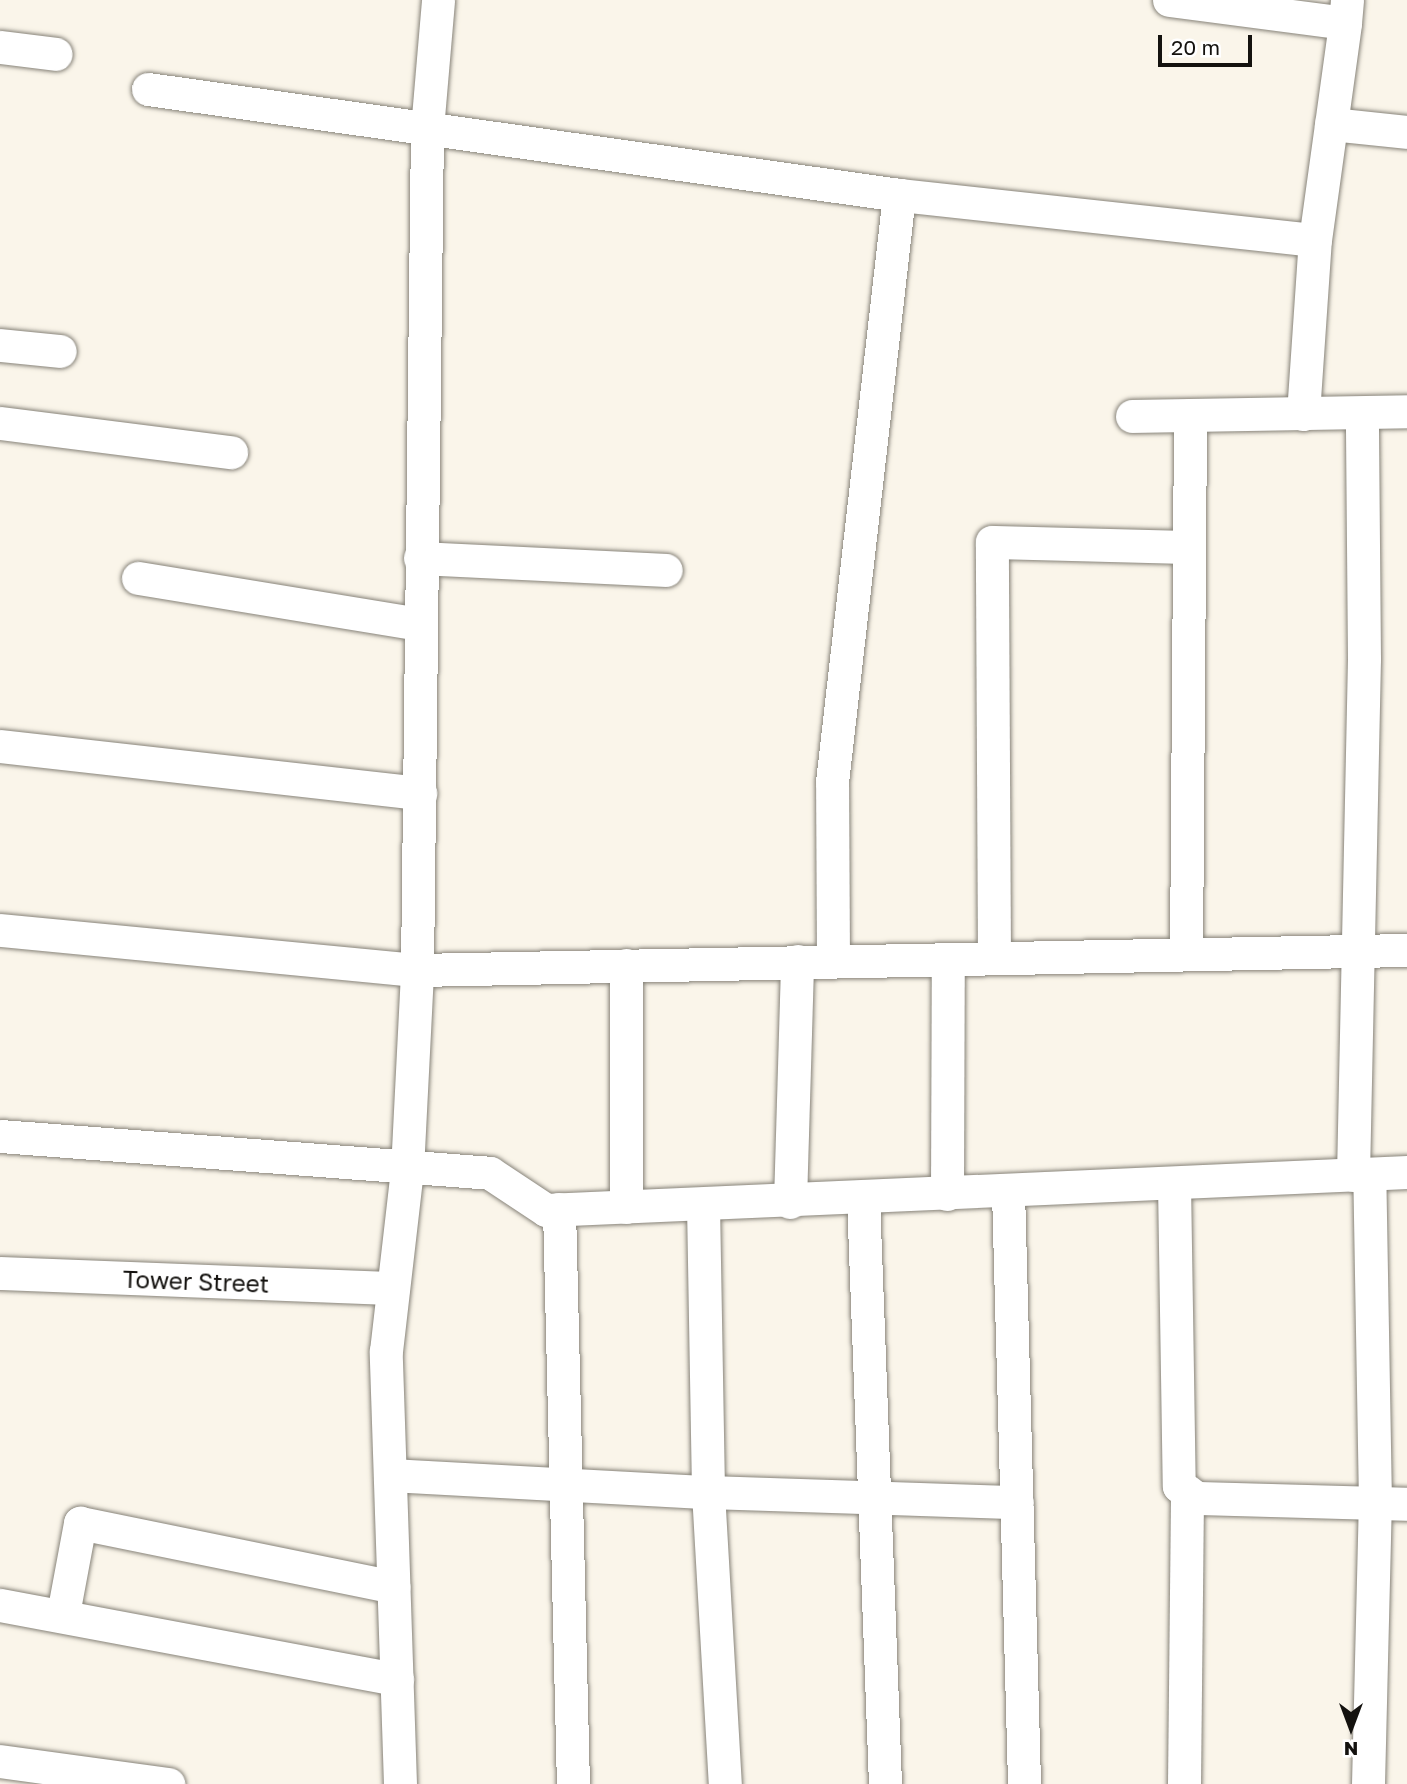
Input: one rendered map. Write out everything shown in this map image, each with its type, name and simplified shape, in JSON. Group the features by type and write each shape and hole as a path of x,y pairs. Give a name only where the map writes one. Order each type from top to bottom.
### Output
{"street":[{"path":"400,1784 387,1351 407,1170 417,970 420,793 418,624 427,129 438,0"},
{"path":"1169,0 1346,12 1315,240 1303,414"},
{"path":"0,47 56,54"},
{"path":"148,89 899,195 1315,240"},
{"path":"1331,124 1407,132"},
{"path":"833,960 832,782 899,195"},
{"path":"0,345 60,351"},
{"path":"1132,416 1407,411"},
{"path":"1362,413 1361,1175 1391,1503 1368,1784"},
{"path":"1186,954 1189,415"},
{"path":"0,423 232,452"},
{"path":"994,958 992,542 1189,547"},
{"path":"420,558 666,570"},
{"path":"138,578 418,624"},
{"path":"0,746 420,793"},
{"path":"0,930 417,970 1407,950"},
{"path":"947,1194 948,959"},
{"path":"790,1202 797,961"},
{"path":"626,965 626,1207"},
{"path":"0,1136 407,1170 490,1173 546,1210 790,1202 1407,1172"},
{"path":"1174,1183 1179,1486 1197,1498 1391,1503"},
{"path":"1008,1191 1024,1784"},
{"path":"863,1198 872,1498 885,1784"},
{"path":"703,1204 708,1492 725,1784"},
{"path":"559,1209 563,1484 573,1784"},
{"name":"Tower Street","path":"0,1273 393,1288"},
{"path":"390,1475 708,1492 1017,1502"},
{"path":"1184,1784 1187,1491"},
{"path":"63,1614 80,1523 394,1587"},
{"path":"0,1605 63,1614 397,1679"},
{"path":"0,1761 169,1784"}]}
